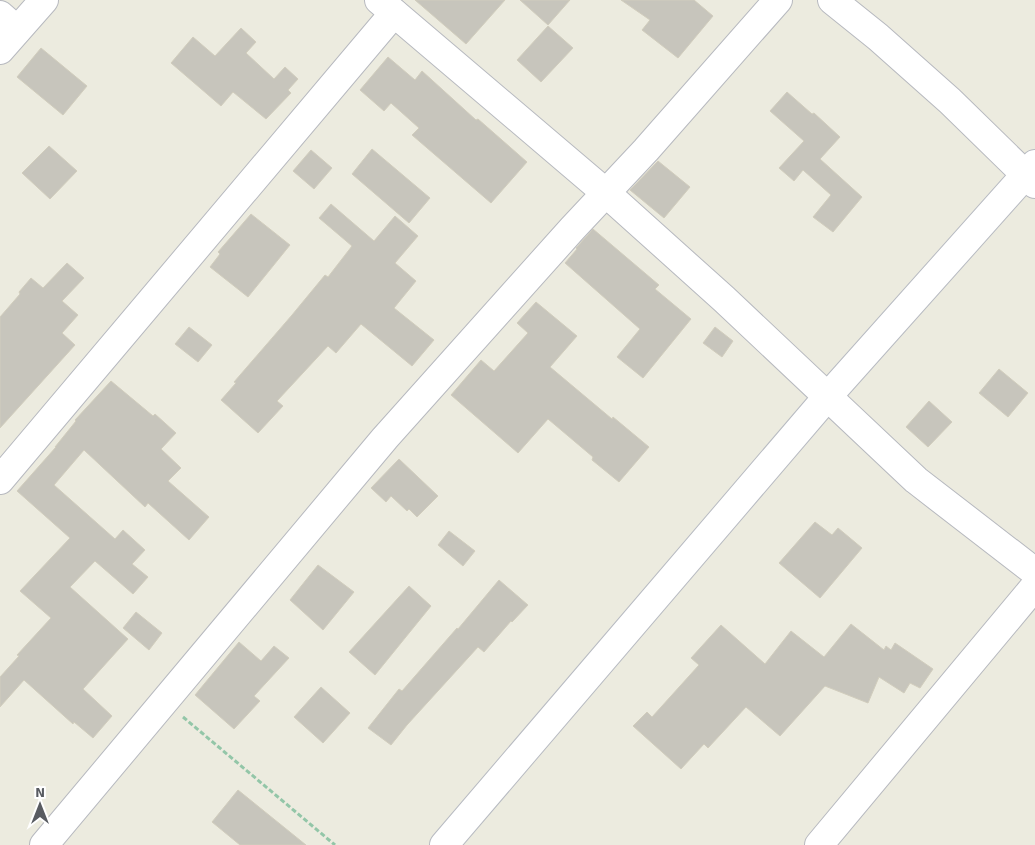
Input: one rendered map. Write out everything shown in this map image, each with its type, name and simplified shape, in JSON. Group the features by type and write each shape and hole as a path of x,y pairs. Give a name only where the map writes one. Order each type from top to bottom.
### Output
{"street":[{"path":"0,50 9,23 44,0"},
{"path":"44,845 385,438 778,0"},
{"path":"444,845 828,396 1032,174 878,37 832,0"},
{"path":"0,480 387,6 606,193 724,299 916,480 1035,572"},
{"path":"819,845 1035,586"}],"path":[{"path":"164,701 335,845"}],"building":[{"path":"415,0 505,0 466,44"},
{"path":"520,0 570,0 548,25"},
{"path":"621,0 694,0 713,16 678,58 642,30 650,20"},
{"path":"548,26 573,48 541,82 517,60"},
{"path":"241,28 256,42 246,53 274,79 285,67 298,79 288,90 291,93 266,119 233,92 221,106 171,63 193,37 215,56"},
{"path":"41,48 87,86 63,115 17,77"},
{"path":"388,57 415,80 422,71 476,120 478,119 527,162 491,203 412,135 419,128 391,103 384,111 360,90"},
{"path":"787,92 840,137 820,159 862,197 833,232 813,217 831,195 803,170 794,181 779,168 804,141 770,111"},
{"path":"49,146 77,171 50,199 22,173"},
{"path":"372,149 430,198 409,223 352,174"},
{"path":"311,150 332,168 314,189 293,171"},
{"path":"658,161 690,187 664,218 630,190"},
{"path":"331,204 374,241 395,216 418,236 395,263 416,281 394,308 434,340 412,366 361,324 336,353 328,346 277,401 283,406 258,433 221,400 236,383 234,382 325,275 328,277 352,246 319,218"},
{"path":"251,214 290,245 248,297 210,267 220,254 218,252"},
{"path":"593,229 659,285 655,289 691,319 643,378 617,357 640,329 565,263"},
{"path":"67,263 84,278 62,301 78,315 62,333 75,345 0,428 0,317 31,278 43,288"},
{"path":"536,302 577,336 550,367 649,447 619,482 548,419 518,453 451,395 481,360 494,371 528,333 517,323"},
{"path":"189,327 212,345 198,362 175,344"},
{"path":"715,327 733,341 722,357 703,343"},
{"path":"999,369 1028,393 1008,417 979,393"},
{"path":"111,381 153,416 155,414 176,433 161,449 181,468 168,481 209,517 189,540 148,503 145,507 84,450 54,485 115,539 123,530 145,550 132,564 148,577 133,594 95,561 70,587 128,639 83,689 112,716 93,738 74,722 73,724 24,680 0,707 0,677 19,656 17,655 51,618 20,591 70,538 17,491 56,447 75,420"},
{"path":"929,401 952,422 928,447 906,427"},
{"path":"399,459 438,496 417,517 409,509 407,511 391,496 386,502 371,488"},
{"path":"815,522 832,535 838,528 862,548 820,598 779,563"},
{"path":"449,531 475,551 463,566 438,545"},
{"path":"318,565 354,592 323,630 290,600"},
{"path":"499,580 528,605 484,652 478,647 391,745 368,728 399,689 402,691"},
{"path":"409,586 431,606 375,675 349,652"},
{"path":"136,612 162,633 149,650 123,628"},
{"path":"851,624 884,650 886,646 891,650 895,643 933,669 920,688 910,683 904,693 879,677 868,703 825,686 780,736 746,707 708,748 704,744 681,769 633,726 647,712 652,717 699,665 691,658 721,625 765,664 791,631 824,657"},
{"path":"239,642 261,661 274,646 289,658 254,696 260,701 234,729 195,695"},
{"path":"321,687 350,713 323,743 294,717"},
{"path":"238,790 306,845 240,845 212,822"}]}
